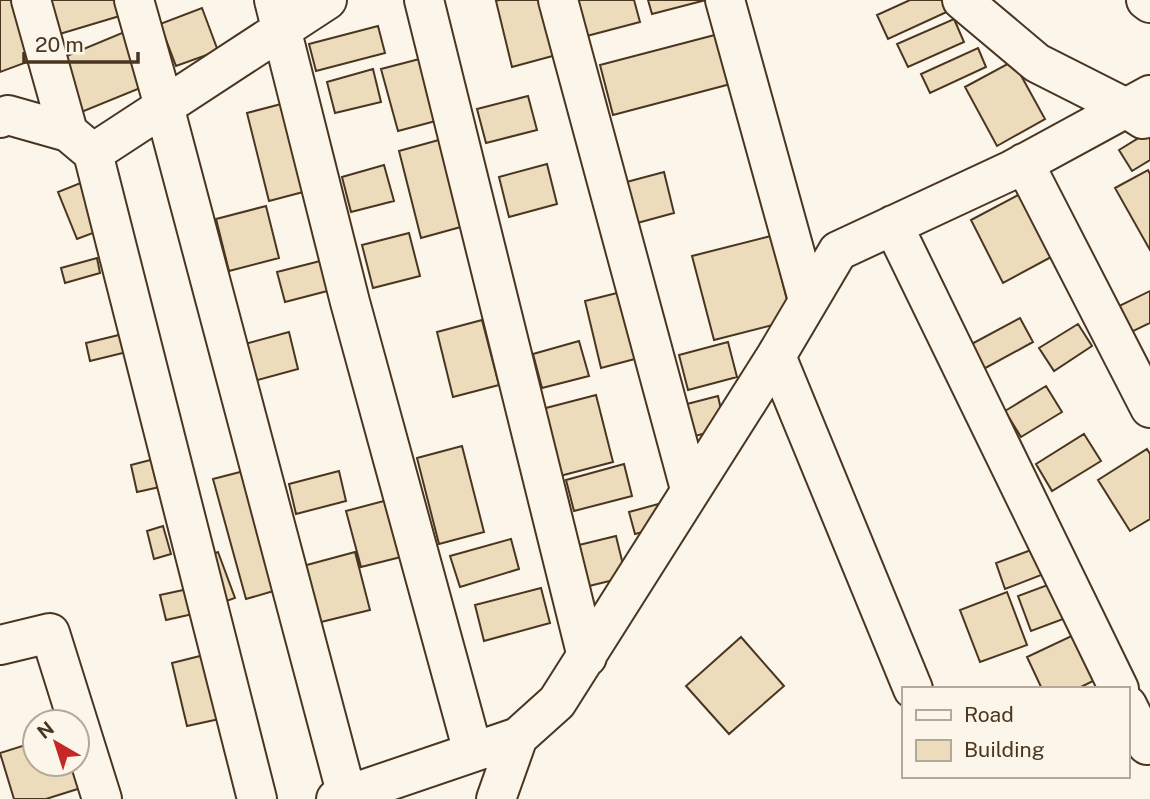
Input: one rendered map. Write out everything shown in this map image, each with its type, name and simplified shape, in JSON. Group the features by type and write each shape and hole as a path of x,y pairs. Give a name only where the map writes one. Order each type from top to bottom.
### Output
{"street":[{"path":"31,0 80,142 257,799"},
{"path":"134,0 164,106 341,797 518,737 557,702 776,356 838,251 1142,109"},
{"path":"0,118 8,115 80,142 164,106 278,15 327,0"},
{"path":"424,0 587,657"},
{"path":"558,0 690,489"},
{"path":"725,0 808,300"},
{"path":"962,0 1037,63 1142,109"},
{"path":"278,15 351,302 473,752"},
{"path":"1024,163 1150,408"},
{"path":"893,225 1118,687"},
{"path":"776,356 912,687"},
{"path":"0,645 50,633 102,799"},
{"path":"1129,709 1147,745"},
{"path":"496,799 518,737"}],"building":[{"path":"0,0 16,0 38,58 0,72"},
{"path":"43,0 119,0 123,15 53,36"},
{"path":"558,0 571,51 512,67 496,1"},
{"path":"573,0 634,0 640,22 583,37"},
{"path":"648,0 706,0 652,14"},
{"path":"910,0 946,0 951,10 888,39 877,15"},
{"path":"202,8 218,51 176,66 160,24"},
{"path":"954,19 964,42 908,67 897,44"},
{"path":"378,26 385,53 316,71 309,44"},
{"path":"134,28 155,82 79,113 57,60"},
{"path":"730,31 742,81 613,115 600,65"},
{"path":"978,48 986,67 930,93 921,74"},
{"path":"431,56 447,118 398,131 381,69"},
{"path":"1013,61 1045,119 997,146 965,87"},
{"path":"373,69 381,102 335,113 327,82"},
{"path":"528,96 537,130 486,143 477,109"},
{"path":"285,103 307,191 269,201 247,113"},
{"path":"1150,131 1150,160 1132,171 1119,150"},
{"path":"446,138 468,225 421,238 399,151"},
{"path":"547,164 557,204 509,217 499,177"},
{"path":"384,165 394,201 351,212 342,177"},
{"path":"1148,170 1150,174 1150,250 1115,188"},
{"path":"664,172 674,213 630,225 619,184"},
{"path":"83,182 101,230 77,239 58,192"},
{"path":"1020,194 1053,256 1003,283 971,220"},
{"path":"266,206 279,258 229,271 216,219"},
{"path":"409,233 420,276 373,288 362,245"},
{"path":"771,236 792,320 714,340 692,256"},
{"path":"97,258 100,273 65,283 61,268"},
{"path":"332,258 339,288 285,302 277,272"},
{"path":"629,290 646,356 601,368 585,301"},
{"path":"1150,291 1150,323 1123,336 1111,310"},
{"path":"1020,318 1033,342 978,372 966,347"},
{"path":"482,320 499,385 453,397 437,332"},
{"path":"1078,324 1092,346 1054,371 1039,348"},
{"path":"131,332 135,350 90,361 86,343"},
{"path":"289,332 298,369 254,381 245,344"},
{"path":"579,341 589,376 542,388 533,354"},
{"path":"728,342 737,377 688,390 679,355"},
{"path":"1046,386 1062,412 1021,437 1005,411"},
{"path":"596,395 613,462 560,476 542,409"},
{"path":"718,396 725,428 695,436 687,404"},
{"path":"1084,434 1101,461 1052,491 1036,464"},
{"path":"462,446 484,532 439,544 417,458"},
{"path":"1147,449 1150,454 1150,519 1130,531 1098,480"},
{"path":"162,457 169,485 137,492 131,465"},
{"path":"624,464 632,496 574,511 566,480"},
{"path":"244,471 277,590 246,599 213,479"},
{"path":"339,471 346,501 296,514 289,484"},
{"path":"399,497 413,554 361,567 346,511"},
{"path":"662,503 667,526 635,534 629,512"},
{"path":"163,526 171,554 154,559 147,531"},
{"path":"616,536 626,577 589,586 579,545"},
{"path":"511,539 519,569 460,587 450,556"},
{"path":"1039,547 1049,572 1005,589 996,563"},
{"path":"218,552 235,598 218,604 202,558"},
{"path":"355,552 370,610 317,623 303,566"},
{"path":"1061,580 1074,615 1031,631 1018,596"},
{"path":"541,588 550,623 484,641 475,605"},
{"path":"188,589 193,614 166,620 160,595"},
{"path":"1007,592 1027,645 980,662 960,610"},
{"path":"1080,632 1101,677 1081,687 1041,687 1027,657"},
{"path":"741,637 784,686 729,734 686,686"},
{"path":"208,654 224,718 187,726 172,663"},
{"path":"21,746 21,778 81,778 84,787 46,799 14,799 0,753"}]}
